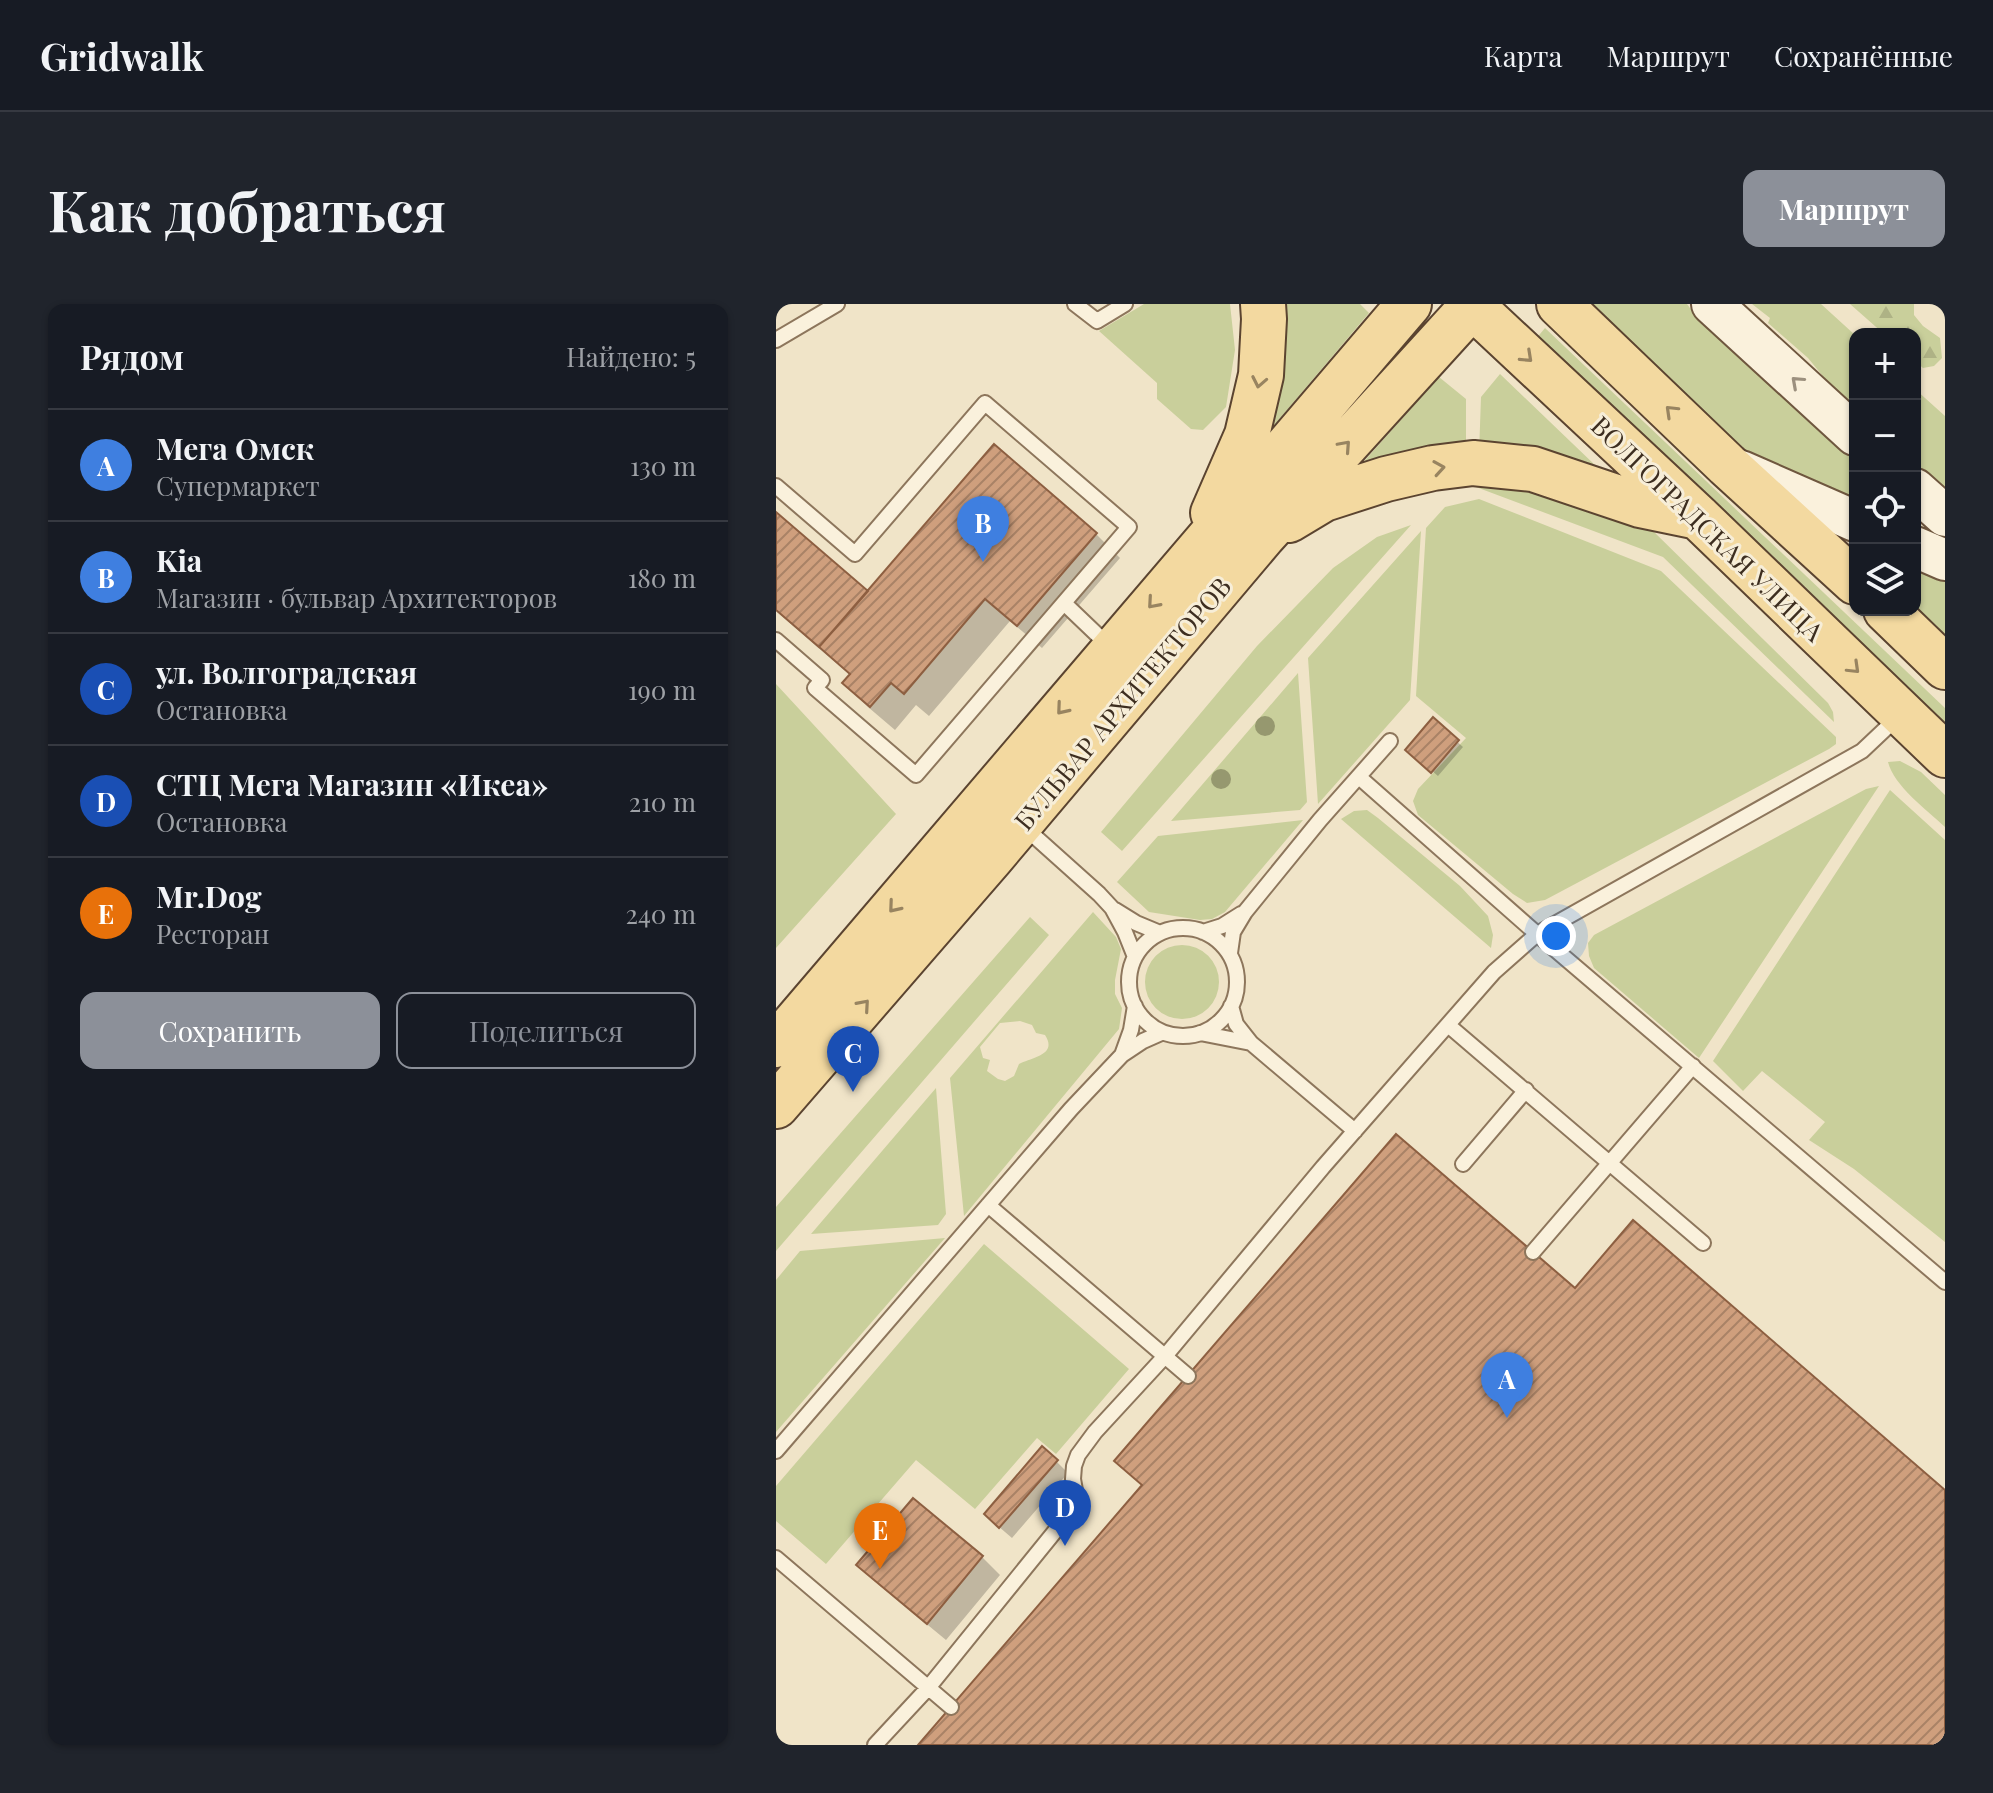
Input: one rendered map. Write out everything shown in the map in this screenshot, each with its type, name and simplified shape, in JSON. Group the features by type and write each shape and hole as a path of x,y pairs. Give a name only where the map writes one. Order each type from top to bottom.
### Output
{"main road":[{"path":"1194,556 1247,435 1261,375 1263,304"},
{"name":"БУЛЬВАР АРХИТЕКТОРОВ","path":"776,1106 1004,810 1112,649 1409,304"},
{"path":"1559,304 1849,577"},
{"path":"1712,304 1849,430"},
{"name":"БУЛЬВАР АРХИТЕКТОРОВ","path":"776,1045 1263,536 1472,305"},
{"name":"ВОЛГОГРАДСКАЯ УЛИЦА","path":"1472,305 1945,755"},
{"path":"1263,536 1324,499 1398,476 1473,463 1533,469 1640,505 1698,517"},
{"path":"1727,465 1849,518"},
{"path":"1921,494 1945,516"},
{"path":"1921,550 1945,560"},
{"path":"1892,616 1945,667"}],"lane":[{"path":"776,340 837,304"},
{"path":"1075,304 1097,321 1125,304"},
{"path":"776,486 855,554 985,403 1129,527 916,775 815,688 822,680 776,640"},
{"path":"1064,603 1112,649"},
{"path":"875,1745 928,1688 1069,1514 1076,1496 1074,1466 1095,1432 1166,1355 1494,972 1537,934 1862,751 1901,714"},
{"path":"1230,953 1203,932 1185,929 1160,933 1144,944 1135,957 1129,982 1135,1006 1145,1021 1161,1033 1187,1036 1206,1031 1222,1022 1234,1002 1238,980 1230,953 1233,932 1245,912 1320,820 1390,741"},
{"path":"1359,777 1537,934 1945,1282"},
{"path":"1004,810 1112,908 1135,957"},
{"path":"1112,908 1160,933"},
{"path":"1203,932 1222,926 1245,912"},
{"path":"1122,1055 1135,1006"},
{"path":"1231,1006 1236,1024 1251,1043 1355,1131"},
{"path":"1448,1025 1703,1243"},
{"path":"776,1451 1071,1109 1122,1055 1161,1033"},
{"path":"1200,1033 1251,1043"},
{"path":"1533,1252 1693,1066"},
{"path":"1463,1164 1526,1090"},
{"path":"988,1205 1188,1376"},
{"path":"776,1558 951,1707"}],"green space":[{"path":"1144,304 1230,304 1235,350 1226,407 1203,430 1191,429 1157,399 1157,383 1099,331"},
{"path":"1275,304 1360,304 1369,313 1254,449"},
{"path":"1586,304 1687,304 1700,322 1849,456 1849,506 1778,474 1738,446"},
{"path":"1752,304 1821,304 1849,330 1849,408 1808,358 1768,323 1770,318"},
{"path":"1850,304 1914,304 1914,315 1940,338 1942,358 1934,366 1921,366 1921,328 1877,328"},
{"path":"1545,328 1945,708 1945,731 1535,340"},
{"path":"1500,374 1621,490 1479,454 1481,397"},
{"path":"1439,377 1466,399 1466,454 1351,476"},
{"path":"1921,394 1945,416 1945,502 1921,480"},
{"path":"1477,478 1510,480 1650,528 1828,703 1834,722 1663,557 1476,487"},
{"path":"1479,499 1661,571 1836,737 1836,744 1545,900 1527,903 1513,894 1418,815 1413,801 1418,789 1466,738 1416,696 1426,528 1445,507"},
{"path":"1411,525 1122,851 1101,832 1257,646 1333,568 1377,537"},
{"path":"1421,531 1410,700 1318,804 1308,658"},
{"path":"1921,566 1945,577 1945,641 1921,616"},
{"path":"1298,673 1307,802 1300,810 1171,821"},
{"path":"776,684 896,814 776,948"},
{"path":"1900,761 1921,772 1945,795 1945,827 1897,780 1888,762"},
{"path":"1879,786 1699,1058 1594,968 1588,943 1594,935 1866,789"},
{"path":"1890,790 1945,840 1945,1242 1854,1169 1809,1140 1825,1122 1762,1071 1743,1091 1713,1061"},
{"path":"1367,810 1460,886 1488,916 1493,935 1491,948 1341,819 1354,811"},
{"path":"1303,820 1225,912 1212,919 1149,912 1117,882 1158,836"},
{"path":"1093,912 1116,937 1121,949 1115,980 1115,994 1122,1008 1119,1029 964,1216 950,1078","holes":["1020,1021 1032,1025 1036,1033 1045,1035 1048,1042 1046,1051 1019,1064 1014,1076 1005,1081 987,1071 990,1060 983,1058 980,1047 1000,1023"]},
{"path":"1030,917 1049,935 776,1251 776,1207"},
{"path":"1182,945 1203,951 1213,961 1219,982 1213,1003 1203,1013 1182,1019 1161,1013 1151,1003 1145,982 1151,961 1161,951"},
{"path":"936,1088 946,1214 938,1225 811,1234"},
{"path":"945,1238 776,1432 776,1280 800,1251"},
{"path":"984,1244 1129,1369 1056,1454 1037,1438 975,1509 916,1460 826,1564 776,1521 776,1486"}],"building":[{"path":"994,444 1097,533 1017,626 985,599 904,694 891,683 870,707 842,683 850,674 819,647"},
{"path":"776,512 868,591 819,647 776,610"},
{"path":"1433,717 1459,740 1431,773 1405,750"},
{"path":"1396,1134 1575,1288 1633,1220 1945,1490 1945,1745 918,1745 1142,1485 1114,1461"},
{"path":"1042,1446 1058,1460 999,1528 984,1514"},
{"path":"913,1498 983,1556 927,1624 856,1565"}],"place":[{"name":"Kia","path":"983,562"},
{"name":"ул. Волгоградская","path":"853,1092"},
{"name":"Мега Омск","path":"1507,1418"},
{"name":"СТЦ Мега Магазин «Икеа»","path":"1065,1546"},
{"name":"Mr.Dog","path":"880,1569"}]}
